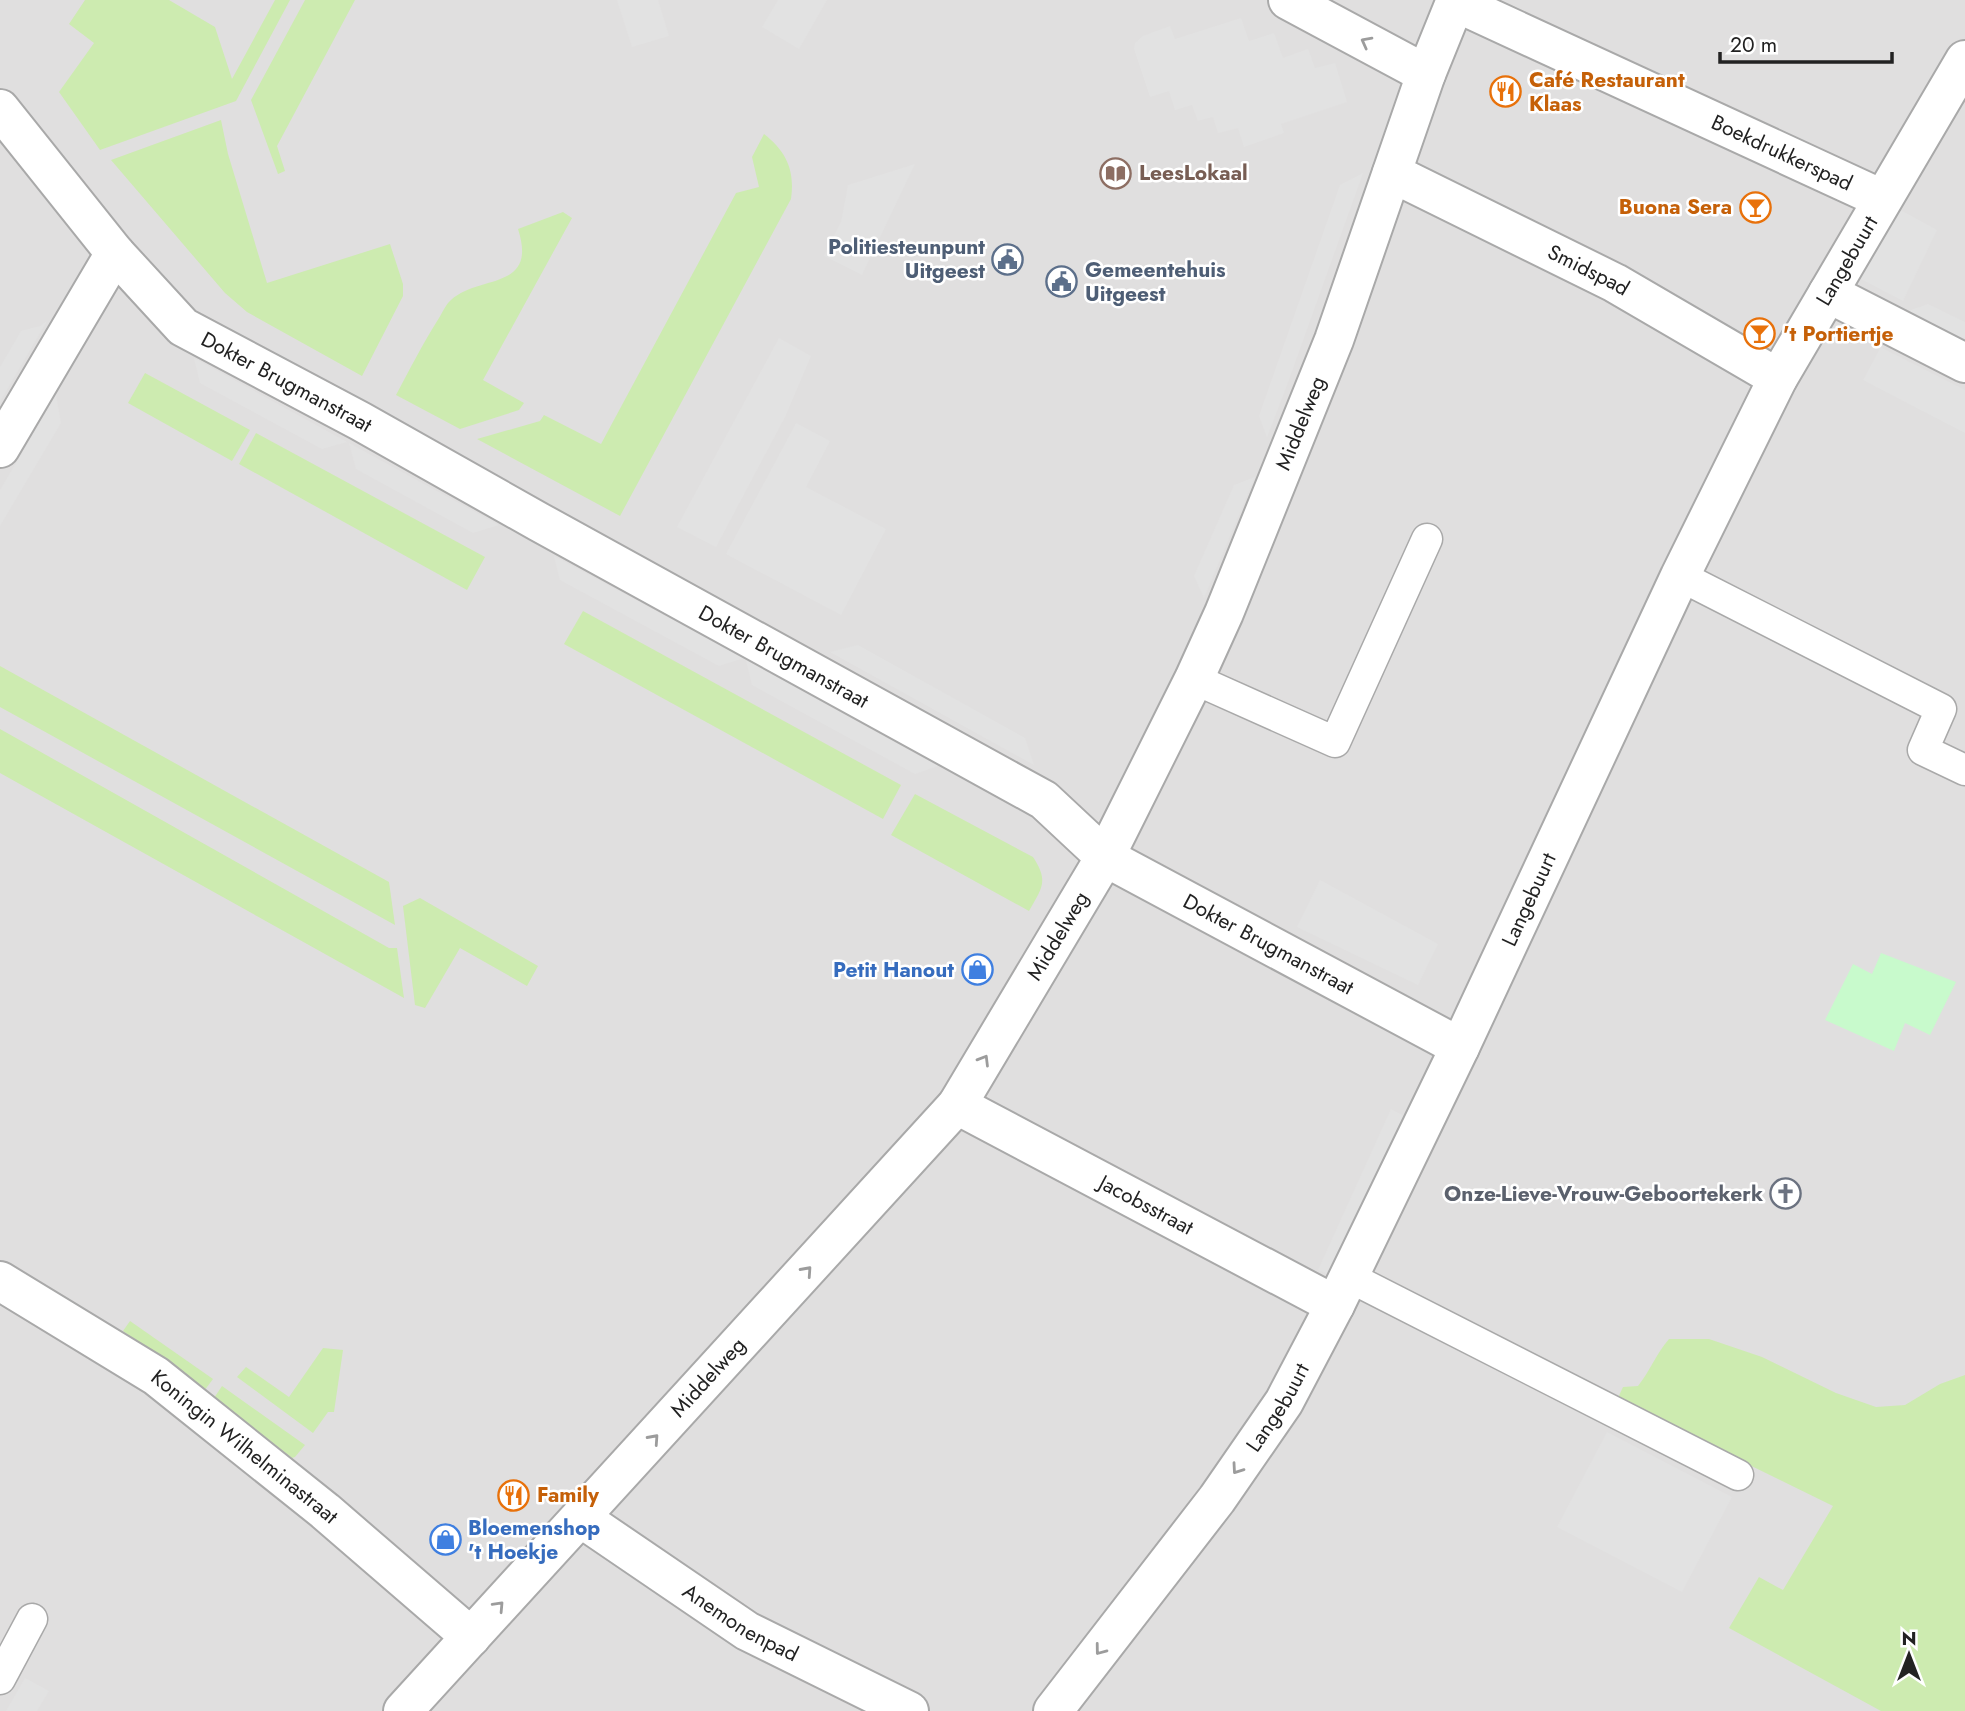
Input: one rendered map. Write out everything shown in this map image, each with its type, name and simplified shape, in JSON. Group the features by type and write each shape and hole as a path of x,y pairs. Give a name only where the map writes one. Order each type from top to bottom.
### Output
{"street":[{"path":"1288,0 1426,74"},
{"name":"Middelweg","path":"403,1711 957,1105 1105,857 1224,613 1334,340 1426,74 1455,1"},
{"name":"Boekdrukkerspad","path":"1455,1 1882,200"},
{"name":"Langebuurt","path":"1053,1711 1232,1477 1284,1402 1342,1291 1460,1047 1680,576 1778,377 1965,60"},
{"name":"Dokter Brugmanstraat","path":"0,109 115,253 183,327 360,421 1044,800 1105,857 1460,1047"},
{"name":"Smidspad","path":"1392,173 1615,283 1778,377"},
{"path":"0,448 115,253"},
{"path":"1828,293 1965,363"},
{"name":"Jacobsstraat","path":"957,1105 1342,1291"},
{"name":"Koningin Wilhelminastraat","path":"0,1281 156,1376 325,1511 471,1636"},
{"name":"Anemonenpad","path":"581,1518 747,1631 909,1711"}],"lane":[{"path":"1194,679 1335,742 1427,539"},
{"path":"1680,576 1941,709 1923,750 1965,769"},
{"path":"1342,1291 1738,1475"},
{"path":"0,1679 33,1619"}],"shaded area":[{"path":"0,0 1965,0 1965,1711 0,1711"},
{"path":"617,0 658,0 669,36 632,47"},
{"path":"778,0 827,0 799,49 762,27"},
{"path":"1241,18 1249,41 1274,33 1283,58 1308,49 1315,68 1335,63 1347,102 1281,124 1284,133 1244,147 1238,128 1218,133 1213,117 1198,121 1192,105 1175,110 1169,91 1150,97 1134,49 1135,43 1143,36 1170,26 1175,39"},
{"path":"915,164 862,275 824,256 841,222 848,185"},
{"path":"1363,173 1267,437 1259,416 1340,185"},
{"path":"1895,207 1937,230 1903,301 1857,277"},
{"path":"1928,304 1965,322 1965,341 1908,311"},
{"path":"47,321 0,402 0,367 21,331 40,326"},
{"path":"779,338 811,356 785,417 716,547 677,527"},
{"path":"1878,346 1965,390 1965,433 1863,380 1879,350"},
{"path":"194,358 347,442 322,449 200,383"},
{"path":"56,395 61,423 0,526 0,490"},
{"path":"796,423 830,441 806,487 886,529 841,615 726,554"},
{"path":"349,443 499,525 473,533 356,469"},
{"path":"1255,477 1204,598 1194,576 1234,485"},
{"path":"554,556 744,658 719,666 560,580"},
{"path":"858,645 1025,738 1034,765 830,652"},
{"path":"746,660 938,766 915,774 752,685"},
{"path":"1320,880 1438,944 1418,985 1297,927"},
{"path":"1391,1109 1408,1118 1335,1277 1318,1270"},
{"path":"1607,1432 1732,1497 1682,1592 1557,1527"},
{"path":"25,1678 49,1691 37,1711 6,1711"}],"green space":[{"path":"85,0 169,0 215,27 232,79 275,0 290,0 236,101 100,150 59,92 94,43 69,24"},
{"path":"305,0 355,0 277,146 285,171 278,174 251,100"},
{"path":"221,120 228,154 267,283 390,244 403,284 403,296 362,376 247,312 225,293 111,160"},
{"path":"764,134 788,163 792,180 791,199 620,516 477,439 540,421 544,415 601,444 736,193 759,187 752,157"},
{"path":"563,212 572,218 483,380 524,403 519,410 460,429 396,395 449,302 463,292 513,272 520,263 522,249 518,229"},
{"path":"145,373 250,430 232,461 128,403"},
{"path":"256,433 485,557 467,590 239,464"},
{"path":"583,611 901,785 883,819 564,644"},
{"path":"0,666 389,882 395,925 0,707"},
{"path":"0,729 389,948 397,948 404,998 0,773"},
{"path":"915,794 1033,857 1041,872 1042,884 1029,911 891,835"},
{"path":"420,898 538,966 527,986 460,948 425,1008 415,1005 403,906"},
{"path":"1881,953 1956,982 1930,1035 1905,1023 1894,1051 1825,1020 1853,964 1872,974"},
{"path":"130,1321 213,1379 204,1391 123,1331"},
{"path":"1669,1339 1709,1339 1762,1357 1836,1393 1876,1407 1905,1405 1940,1384 1965,1375 1965,1711 1881,1711 1729,1628 1759,1577 1783,1590 1833,1506 1617,1400 1623,1387 1638,1386"},
{"path":"323,1348 343,1350 334,1412 328,1412 313,1433 237,1377 246,1367 289,1397"},
{"path":"222,1386 305,1445 295,1457 292,1458 214,1398"}],"place":[{"name":"Café Restaurant Klaas","path":"1506,92"},
{"name":"LeesLokaal","path":"1116,173"},
{"name":"Buona Sera","path":"1755,207"},
{"name":"Politiesteunpunt Uitgeest","path":"1008,259"},
{"name":"Gemeentehuis Uitgeest","path":"1062,282"},
{"name":"'t Portiertje","path":"1760,334"},
{"name":"Petit Hanout","path":"977,970"},
{"name":"Onze-Lieve-Vrouw-Geboortekerk","path":"1786,1194"},
{"name":"Family","path":"514,1495"},
{"name":"Bloemenshop 't Hoekje","path":"445,1540"}]}
